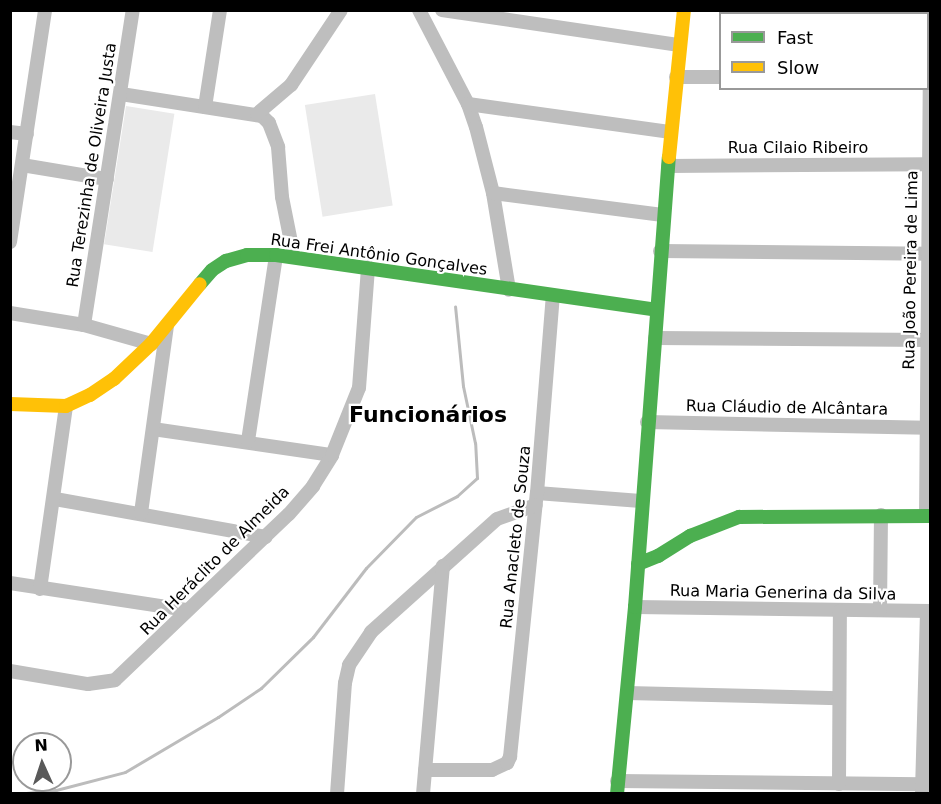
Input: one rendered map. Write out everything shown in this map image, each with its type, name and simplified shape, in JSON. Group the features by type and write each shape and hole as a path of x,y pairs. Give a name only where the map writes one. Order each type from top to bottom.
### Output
{"street":[{"path":"10,242 45,10"},
{"name":"Rua Terezinha de Oliveira Justa","path":"84,325 133,10"},
{"path":"205,107 220,10"},
{"path":"257,114 291,85 341,10"},
{"path":"419,10 468,104 483,148 509,290"},
{"path":"442,10 679,45"},
{"path":"684,10 663,215 635,607 617,788 839,784 922,789 928,695 928,611"},
{"name":"Rua João Pereira de Lima","path":"929,79 930,25"},
{"path":"676,77 719,77"},
{"name":"Rua João Pereira de Lima","path":"928,516 926,428 929,340 929,90"},
{"path":"121,94 257,114 269,123 278,147 282,196 294,258"},
{"path":"468,104 671,132"},
{"path":"10,132 27,134"},
{"name":"Rua Cilaio Ribeiro","path":"668,166 928,164"},
{"path":"22,165 107,179"},
{"path":"493,193 663,215"},
{"path":"660,251 928,254"},
{"name":"Rua Frei Antônio Gonçalves","path":"66,406 114,379 151,344 167,321 212,270 226,261 247,255 276,255 368,267 509,290 657,310"},
{"path":"248,441 276,255"},
{"name":"Rua Heráclito de Almeida","path":"10,671 99,685 115,680 129,669 186,610 266,537 313,486 332,454 359,388 368,267"},
{"name":"Rua Anacleto de Souza","path":"425,770 492,770 507,763 511,752 537,499 553,296"},
{"path":"10,313 84,325 151,344"},
{"path":"141,513 167,321"},
{"path":"656,338 929,340"},
{"path":"10,404 66,406 55,499 40,589"},
{"name":"Rua Cláudio de Alcântara","path":"647,422 926,428"},
{"path":"153,429 332,454"},
{"path":"55,499 266,537"},
{"path":"336,794 345,683 349,665 371,632 497,519 537,499 641,501"},
{"path":"880,610 881,515"},
{"path":"638,564 658,556 690,536 739,516 928,516"},
{"path":"423,794 442,566"},
{"path":"10,584 186,610"},
{"name":"Rua Maria Generina da Silva","path":"635,607 928,611"},
{"path":"839,784 840,611"},
{"path":"627,693 839,698"}],"shaded area":[{"path":"375,94 393,206 323,217 305,105"},
{"path":"126,106 174,114 152,252 104,244"}],"waterway":[{"path":"16,794 56,790 125,772 218,717 261,688 313,637 366,568 416,517 457,496 477,478 475,443 463,386 455,306"}],"traffic: fast":[{"path":"617,794 635,607 669,157"},
{"path":"200,284 212,270 226,261 247,255 276,255 657,310"},
{"path":"638,564 658,556 690,536 739,517 930,516"}],"traffic: slow":[{"path":"669,157 684,10"},
{"path":"10,404 66,406 90,395 114,379 151,344 200,284"}],"district":[{"name":"Funcionários","path":"428,415"}]}
